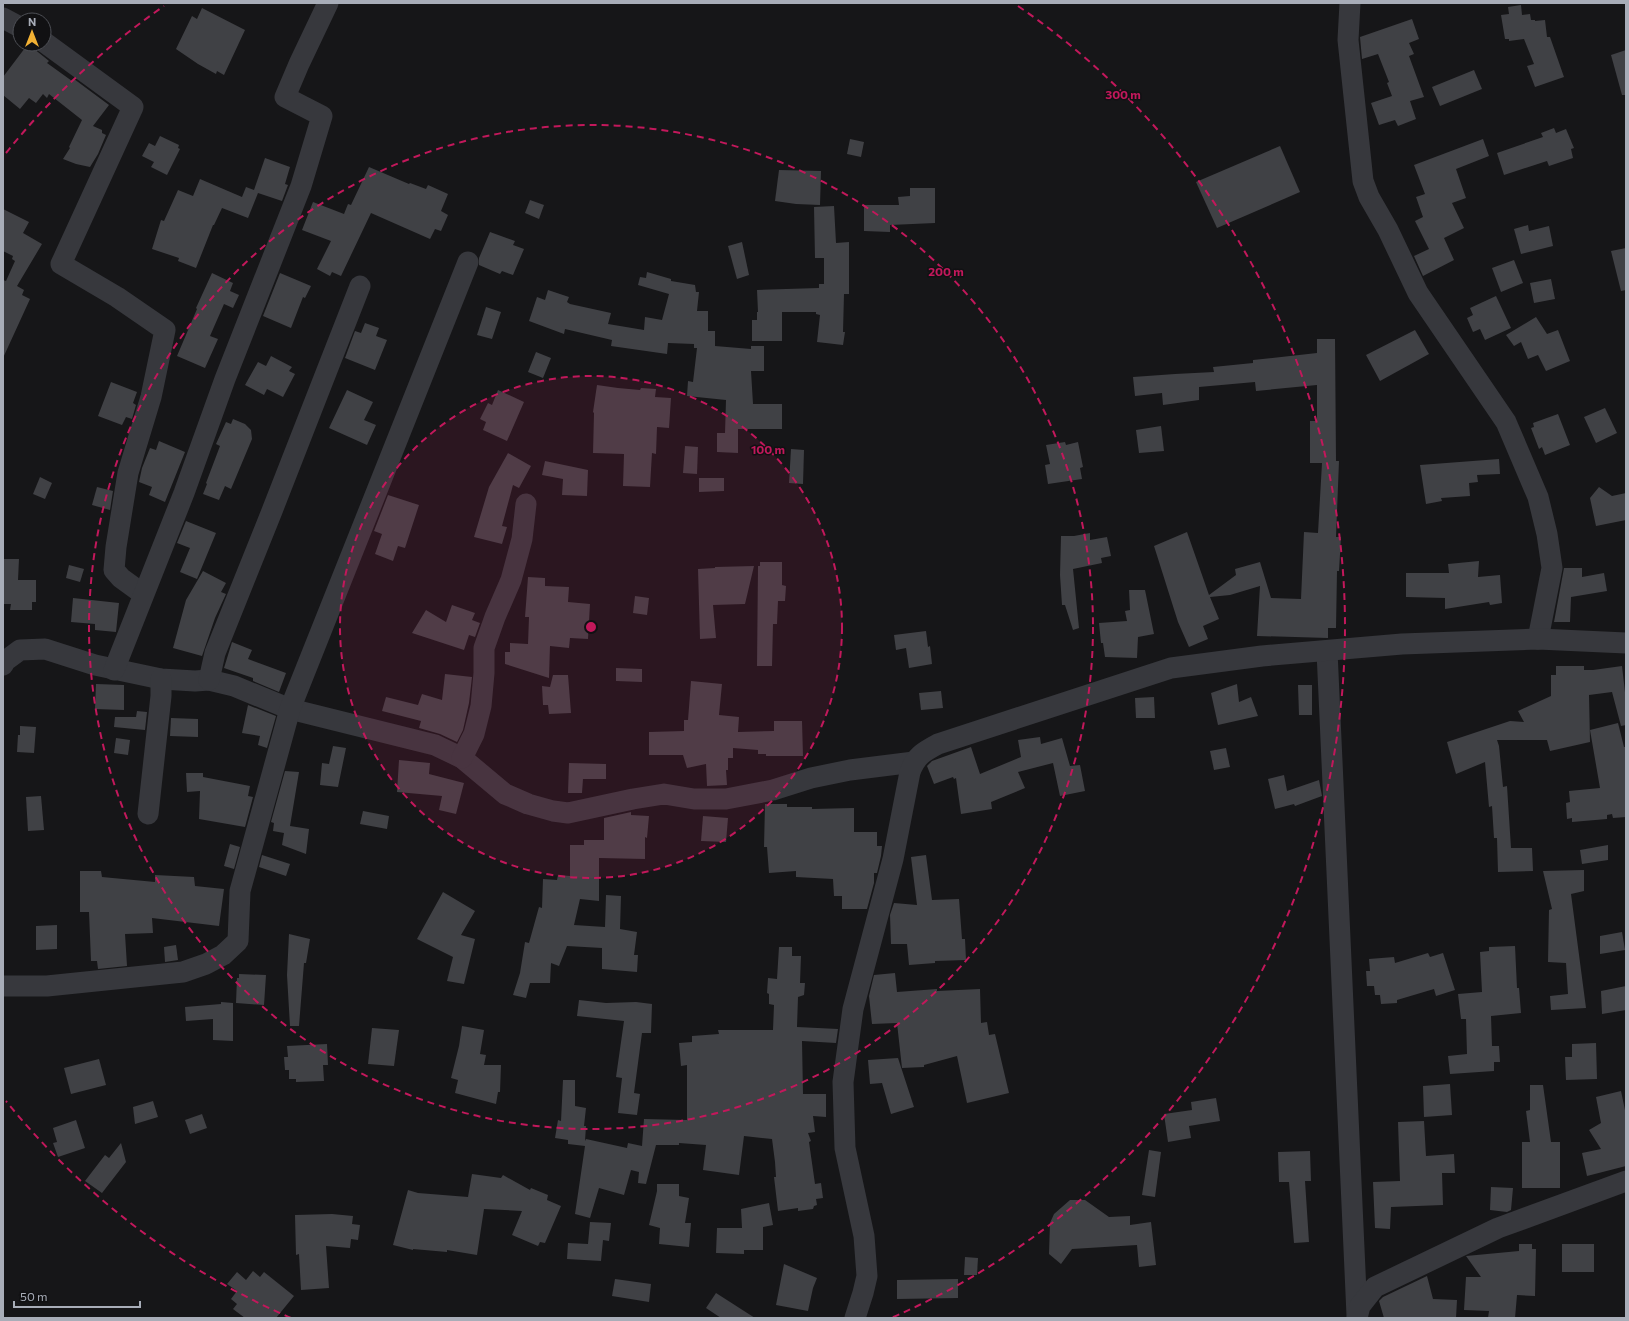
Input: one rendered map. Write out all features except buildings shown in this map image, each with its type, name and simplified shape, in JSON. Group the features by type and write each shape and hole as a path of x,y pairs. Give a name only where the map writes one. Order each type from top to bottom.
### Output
{"street":[{"path":"114,670 184,493 224,379 301,186 322,116 285,97 328,3"},
{"path":"1350,3 1348,40 1363,181 1369,197 1388,230 1418,293 1506,422 1538,497 1547,534 1552,568 1538,639"},
{"path":"3,18 12,23"},
{"path":"52,48 133,107 61,264 117,297 165,330 151,397 128,473 116,547 114,570 120,578 143,594"},
{"path":"3,986 47,986 183,972 206,964 223,955 238,941 240,891 290,709 468,262"},
{"path":"209,680 215,653 360,286"},
{"path":"462,758 474,734 481,706 484,673 484,648 495,617 511,580 522,539 526,504"},
{"path":"855,1318 864,1293 867,1276 864,1236 845,1148 843,1082 853,1009 893,859 910,772 914,762 923,752 938,744 1171,668 1262,656 1402,644 1538,639 1626,643"},
{"path":"3,665 4,661 20,650 44,649 114,670 161,679 195,682 209,680 234,686 290,709 435,745 462,758 505,794 528,804 553,811 568,812 664,794 694,799 726,799 773,790 811,778 850,770 914,762"},
{"path":"1327,651 1357,1317"},
{"path":"148,814 161,696 161,679"},
{"path":"1357,1317 1360,1306 1375,1287 1498,1228 1626,1181"}]}
